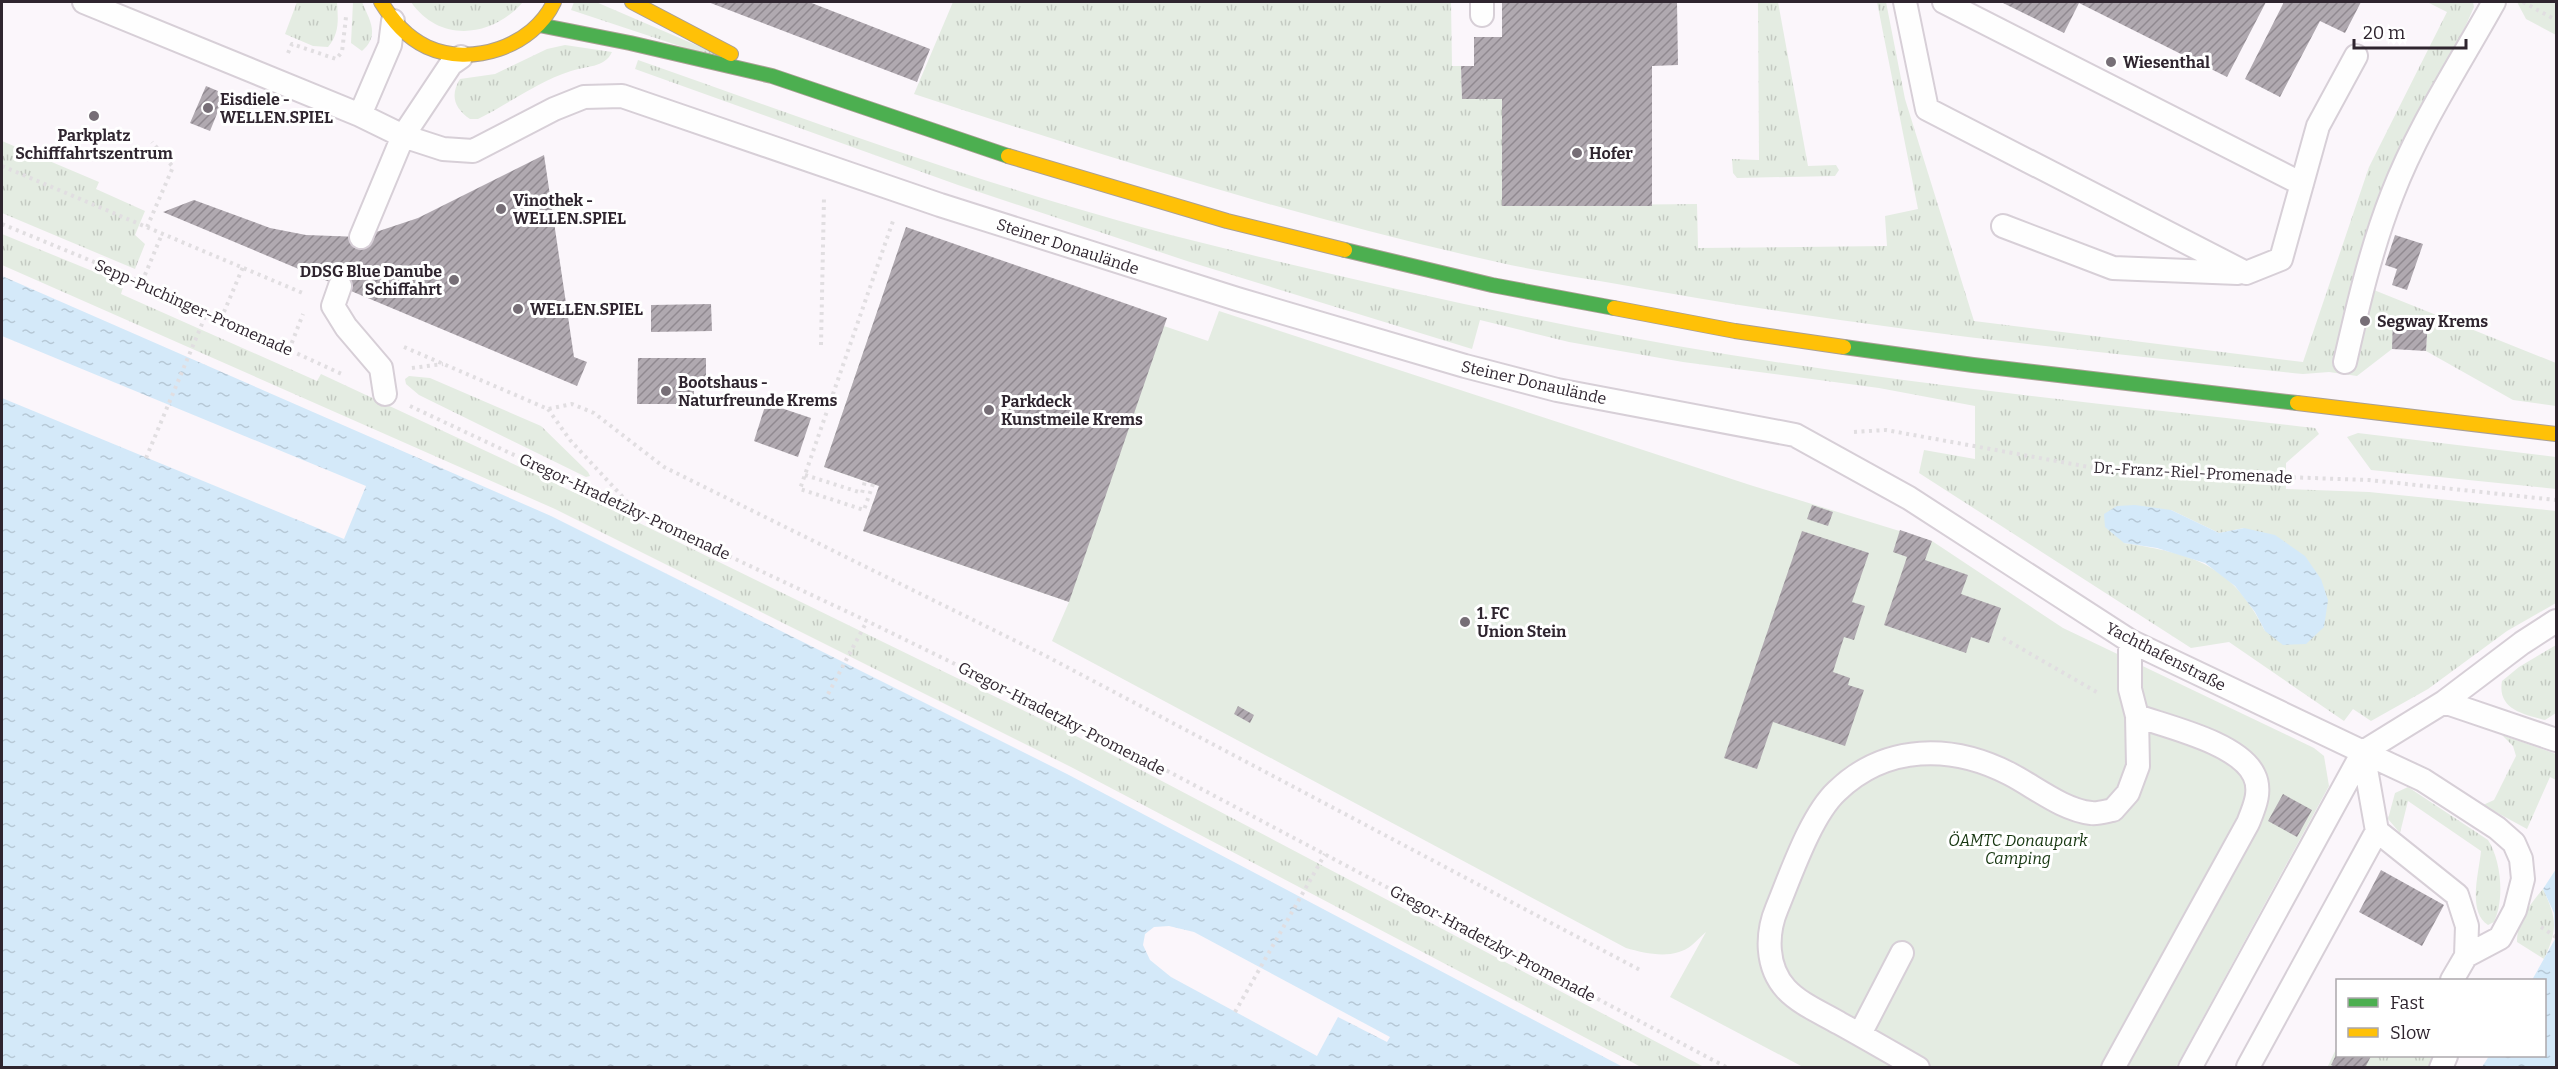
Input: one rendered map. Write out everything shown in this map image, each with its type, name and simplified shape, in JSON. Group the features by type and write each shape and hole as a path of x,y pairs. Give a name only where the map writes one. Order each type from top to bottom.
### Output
{"main road":[{"path":"381,2 393,21 412,39 435,52 461,57 490,54 516,43 539,25 554,2"},
{"path":"632,2 772,76"},
{"path":"539,25 630,43 772,76 963,142 1227,222 1492,285 1735,330 1973,365 2556,434"}],"lane":[{"name":"Steiner Donaulände","path":"84,2 360,115 403,136 443,149 473,151 554,109 584,97 622,96 903,192 1216,293 1465,366 1557,390 1795,435"},
{"path":"1905,2 1927,109 2246,273"},
{"path":"1944,2 2302,184"},
{"path":"2344,362 2363,284 2392,194 2420,135 2494,2"},
{"path":"360,115 390,45 393,21"},
{"path":"2002,226 2112,268 2246,273 2281,259 2318,126 2356,56"},
{"path":"361,237 403,136 452,64 461,57"},
{"path":"336,296 346,327 381,368 385,393"},
{"name":"Yachthafenstraße","path":"1795,435 1909,498 2130,641 2423,780 2497,828 2514,843 2521,859 2523,879 2515,910 2500,938 2466,956"},
{"path":"2190,1068 2363,752 2444,702 2522,643 2556,621"},
{"path":"1918,1068 1809,1006 1785,988 1772,964 1768,939 1775,913 1817,817 1836,791 1866,770 1899,756 1927,752 1959,755 1995,766 2067,806 2092,813 2114,810 2128,793 2138,766 2137,716 2130,689 2130,641"},
{"path":"2444,702 2556,740"},
{"path":"2113,1068 2247,823 2257,799 2254,775 2239,758 2216,744 2137,716"},
{"path":"2248,1067 2377,831 2363,752"},
{"path":"2377,831 2457,895 2468,926 2466,956 2453,979"},
{"path":"1860,1034 1902,953"}],"path":[{"path":"2522,2 2556,20"},
{"path":"342,52 346,10"},
{"path":"147,227 173,167 152,142"},
{"path":"2,166 243,267 336,296"},
{"path":"821,345 825,166"},
{"path":"873,484 864,510 800,489 903,192"},
{"name":"Sepp-Puchinger-Promenade","path":"2,224 142,282 385,393"},
{"path":"142,282 162,234"},
{"path":"221,319 243,267"},
{"path":"289,350 305,311"},
{"path":"146,458 207,312"},
{"path":"403,346 548,409 570,440 635,511"},
{"name":"Gregor-Hradetzky-Promenade","path":"385,393 867,621 1092,731 1728,1068"},
{"path":"548,409 572,404 594,413 664,467 1046,656 1640,970"},
{"name":"Dr.-Franz-Riel-Promenade","path":"1852,432 1886,430 2111,471 2369,480 2556,500"},
{"path":"805,475 862,493 865,481"},
{"path":"828,694 867,621"},
{"path":"2003,638 2137,716"},
{"path":"1235,1012 1325,854"}],"green space":[{"path":"297,2 337,2 338,20 335,36 328,47 313,46 285,34"},
{"path":"353,2 362,2 372,28 371,39 362,51 351,43"},
{"path":"411,2 523,2 497,23 467,31 451,30 437,25"},
{"path":"574,2 596,2 717,54 716,58 571,10"},
{"path":"953,2 1451,2 1452,66 1461,66 1462,99 1502,99 1503,206 1697,204 1698,248 1887,246 1885,216 1918,209 1877,2 1886,2 1905,99 1974,321 2303,362 2369,167 2447,12 2427,2 2473,2 2474,7 2466,25 2412,130 2354,282 2556,363 2556,406 2513,400 2426,351 2428,319 2394,317 2392,349 2357,376 2329,372 2303,374 1873,325 1702,299 1542,271 1423,245 1204,185 914,94"},
{"path":"1758,2 1778,2 1808,166 1836,165 1839,170 1835,176 1737,178 1733,173 1732,159 1759,160"},
{"path":"2517,2 2556,2 2556,35 2526,19"},
{"path":"565,45 612,52 600,64 571,71 547,81 478,119 470,119 457,106 455,90 460,79 495,74 547,49"},
{"path":"638,60 928,162 1149,229 1476,306 1667,344 1804,366 2022,395 2315,428 2319,434 2286,463 2286,489 2369,492 2556,511 2556,603 2507,631 2428,689 2371,721 2353,709 2344,721 2229,642 2191,648 1919,473 1924,450 1975,459 1975,406 1879,388 1683,362 1569,342 1480,320 1472,349 1190,262 958,185 635,69","holes":["2171,510 2219,533 2244,528 2265,631 2239,591 2208,566 2170,552 2124,543"]},
{"path":"2,141 99,182 96,189 145,211 135,235 145,244 135,269 2,213"},
{"path":"2,234 124,284 121,294 317,381 321,374 629,518 1086,741 1704,1067 1641,1067 1071,767 555,509 2,265"},
{"name":"ÖAMTC Donaupark Camping","path":"903,237 1208,341 1219,311 1750,485 1932,541 2063,628 2314,748 2324,756 2329,786 2176,1067 1803,1067 1670,997 1706,932 1692,945 1677,953 1651,954 1626,948 1052,641 1069,602 863,531 879,486 824,467"},
{"path":"409,376 430,378 541,426 590,476 586,477 419,395 406,384 405,379"},
{"path":"2358,433 2556,457 2556,489 2371,470 2347,437"},
{"path":"2556,645 2556,713 2545,720 2513,709 2504,698 2502,681 2519,667"},
{"path":"2502,735 2556,754 2556,780 2550,777 2527,829 2483,805 2494,800 2516,756 2513,746"},
{"path":"2408,787 2488,840 2496,858 2500,880 2500,902 2494,922 2488,925 2482,919 2476,901 2481,851 2408,801 2400,833 2388,819 2395,793"},
{"path":"2543,889 2551,908 2554,924 2552,940 2544,959 2517,942 2522,920"},
{"path":"2336,1049 2336,1057 2433,1057 2428,1067 2327,1068"}],"water":[{"path":"2,276 551,516 1067,774 1623,1067 2,1067"},
{"path":"2135,505 2171,510 2219,533 2244,528 2275,535 2305,556 2321,579 2328,600 2324,627 2306,644 2283,645 2265,631 2255,612 2235,586 2205,563 2157,548 2124,543 2105,527 2104,514 2117,506"},
{"path":"2556,869 2556,1067 2482,1067 2488,1057 2546,1057 2546,979 2533,979 2555,939 2554,913 2543,889"}],"pier":[{"path":"2,336 366,486 344,539 2,398"},
{"path":"1169,926 1194,932 1390,1037 1387,1042 1338,1017 1317,1056 1171,977 1150,960 1143,945 1145,934 1154,927"}],"building":[{"path":"708,2 809,2 930,49 917,82"},
{"name":"Hofer","path":"1502,2 1677,2 1678,65 1652,66 1652,206 1502,206 1502,99 1462,99 1461,66 1474,66 1474,37 1502,37"},
{"path":"2001,2 2266,2 2227,77 2079,3 2064,33"},
{"path":"2284,2 2361,2 2345,33 2320,21 2280,97 2245,79"},
{"path":"206,86 225,94 210,131 190,123"},
{"path":"544,155 574,357 587,362 577,386 163,212 194,200 270,228 306,235 361,237 418,218"},
{"name":"Parkdeck Kunstmeile Krems","path":"906,227 1167,318 1069,602 863,531 879,486 824,467"},
{"path":"2395,235 2423,244 2407,290 2392,285 2397,269 2385,265"},
{"path":"711,304 712,331 651,332 651,305"},
{"path":"2393,317 2428,319 2426,351 2392,349"},
{"name":"Bootshaus - Naturfreunde Krems","path":"638,358 706,358 706,379 694,379 694,404 637,404"},
{"path":"766,403 811,418 798,457 754,441"},
{"path":"1812,505 1833,512 1828,526 1807,519"},
{"path":"1900,530 1932,541 1925,560 1968,575 1961,594 2001,608 1989,643 1971,637 1966,653 1884,625 1907,557 1893,552"},
{"path":"1802,531 1869,553 1852,602 1865,606 1854,640 1844,637 1833,672 1850,678 1848,685 1864,690 1845,746 1773,722 1757,769 1724,758"},
{"path":"1238,706 1254,715 1250,723 1234,714"},
{"path":"2283,794 2312,810 2297,837 2268,821"},
{"path":"2381,870 2444,905 2422,946 2359,912"},
{"path":"2336,1055 2336,1057 2370,1057 2365,1068 2337,1068 2331,1065"}],"traffic: fast":[{"path":"539,25 630,43 772,76 1008,156"},
{"path":"1345,250 1492,285 1614,308"},
{"path":"1844,347 1973,365 2297,403"}],"traffic: slow":[{"path":"381,2 401,28 419,43 444,53 462,55 499,49 516,41 544,18 554,2"},
{"path":"632,2 731,54"},
{"path":"1008,156 1227,221 1345,250"},
{"path":"1614,308 1735,331 1844,347"},
{"path":"2297,403 2556,434"}],"place":[{"name":"Wiesenthal","path":"2111,62"},
{"name":"Eisdiele - WELLEN.SPIEL","path":"208,108"},
{"name":"Parkplatz Schifffahrtszentrum","path":"94,116"},
{"name":"Hofer","path":"1577,153"},
{"name":"Vinothek - WELLEN.SPIEL","path":"501,209"},
{"name":"DDSG Blue Danube Schiffahrt","path":"454,280"},
{"name":"WELLEN.SPIEL","path":"518,309"},
{"name":"Segway Krems","path":"2365,321"},
{"name":"Bootshaus - Naturfreunde Krems","path":"666,391"},
{"name":"Parkdeck Kunstmeile Krems","path":"989,410"},
{"name":"1. FC Union Stein","path":"1465,622"}]}
